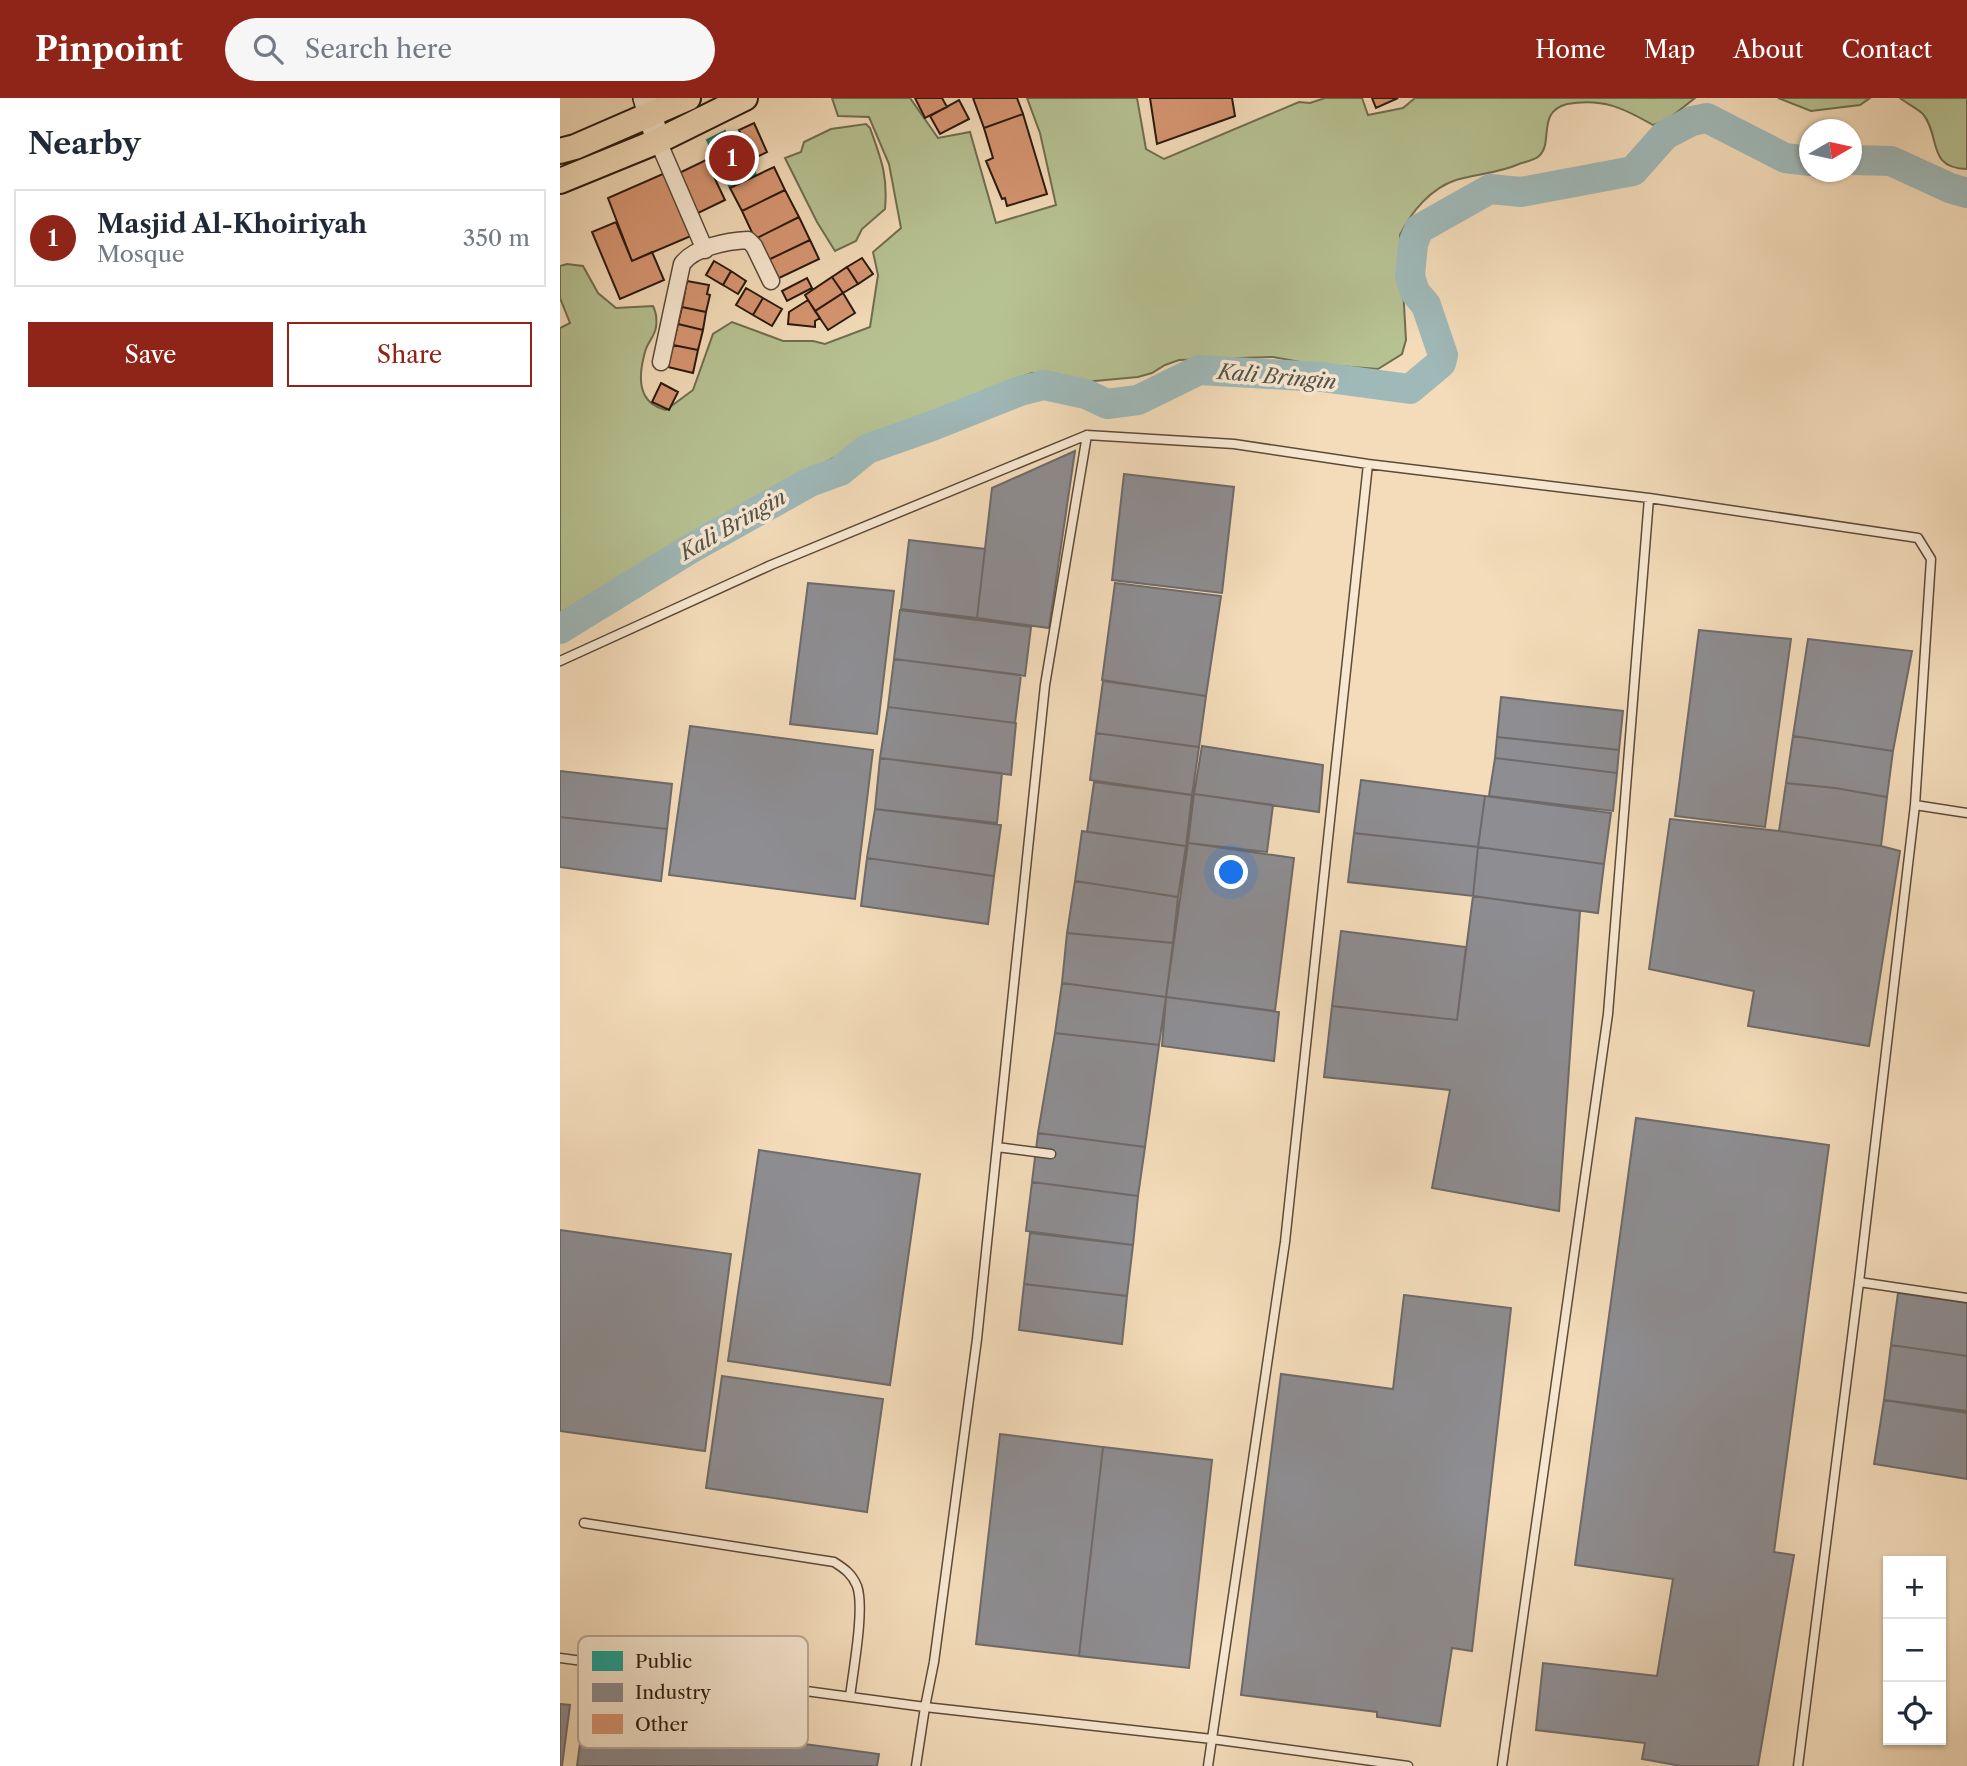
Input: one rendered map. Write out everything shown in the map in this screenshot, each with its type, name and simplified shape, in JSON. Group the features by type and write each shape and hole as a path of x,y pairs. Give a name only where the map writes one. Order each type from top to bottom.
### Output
{"main road":[{"path":"560,151 575,147 648,107 688,98"},
{"path":"560,181 658,141 745,98"}],"street":[{"path":"648,107 658,141 705,250"},
{"path":"662,362 682,264 693,253 738,240 748,240 754,246 771,281"}],"lane":[{"path":"916,1766 934,1662 976,1339 1045,685 1087,435"},
{"path":"560,661 771,565 1087,435 1234,444 1368,464 1649,498 1918,538 1931,559 1915,805 1798,1766"},
{"path":"1208,1766 1285,1242 1368,464"},
{"path":"1502,1766 1608,1014 1649,498"},
{"path":"1915,805 1967,813"},
{"path":"997,1147 1051,1154"},
{"path":"1859,1282 1967,1298"},
{"path":"584,1523 834,1562 842,1567 849,1572 857,1587 859,1607 850,1697"},
{"path":"560,1658 578,1660"},
{"path":"808,1691 1212,1739 1408,1766"}],"green space":[{"path":"832,98 910,98 938,138 970,132 996,223 1056,205 1040,133 1027,98 1137,98 1146,149 1164,159 1299,102 1310,103 1325,98 1362,98 1368,115 1403,108 1415,98 1695,98 1667,120 1653,125 1613,106 1592,102 1567,104 1558,108 1548,121 1545,144 1537,157 1504,169 1456,180 1430,195 1410,218 1400,235 1406,340 1402,354 1378,369 1311,364 1273,357 1179,360 1138,377 1084,382 1054,373 1032,373 995,387 935,418 851,449 743,505 682,546 583,604 560,614 560,328 570,323 560,298 560,266 583,266 598,293 616,308 653,306 656,327 645,352 641,371 642,388 650,402 666,410 693,390 713,334 732,322 783,341 813,341 825,344 870,327 878,275 873,252 901,228 889,164 869,117 838,116"},
{"path":"1778,98 1870,98 1860,105 1811,111"},
{"path":"1900,98 1967,98 1967,169 1945,163 1936,149 1932,132 1923,114"},
{"path":"866,124 870,128 883,167 885,209 862,229 856,241 835,251 817,222 785,158 801,152 804,142 831,129"}],"building: Public":[{"path":"725,131 729,141 738,137 756,175 730,188 707,140"}],"building: Industry":[{"path":"1075,451 1049,628 977,618 992,488"},
{"path":"1124,474 1234,487 1222,593 1112,580"},
{"path":"909,540 985,549 977,618 901,609"},
{"path":"808,583 894,591 877,734 790,724"},
{"path":"1115,583 1221,596 1206,696 1102,680"},
{"path":"900,610 1031,627 1025,676 894,659"},
{"path":"1699,630 1791,639 1765,827 1675,816"},
{"path":"1808,639 1912,651 1893,751 1793,736"},
{"path":"894,659 1021,675 1015,723 888,707"},
{"path":"1103,681 1206,696 1199,747 1096,733"},
{"path":"1501,697 1623,711 1619,750 1497,737"},
{"path":"888,707 1016,723 1011,775 880,758"},
{"path":"690,726 873,750 855,899 669,875"},
{"path":"1096,733 1199,747 1192,795 1090,780"},
{"path":"1793,736 1893,751 1887,797 1786,783"},
{"path":"1497,737 1619,750 1617,773 1495,758"},
{"path":"1202,746 1323,765 1319,812 1194,794"},
{"path":"880,758 1002,773 997,823 875,809"},
{"path":"1495,758 1617,773 1613,811 1489,796"},
{"path":"560,771 672,784 667,829 560,817"},
{"path":"1361,780 1485,796 1478,847 1354,833"},
{"path":"1094,782 1192,795 1186,846 1087,832"},
{"path":"1786,783 1887,797 1881,846 1779,831"},
{"path":"1194,794 1273,805 1267,852 1188,843"},
{"path":"1485,796 1611,813 1604,864 1478,847"},
{"path":"875,809 1001,825 994,876 867,858"},
{"path":"560,817 667,829 661,881 560,867"},
{"path":"1670,819 1779,831 1900,851 1869,1046 1748,1026 1754,991 1649,969"},
{"path":"1082,831 1186,846 1178,897 1075,881"},
{"path":"1354,833 1478,847 1473,896 1348,882"},
{"path":"1188,843 1294,858 1275,1011 1166,997"},
{"path":"1478,847 1604,864 1598,913 1473,896"},
{"path":"867,858 994,876 988,924 861,906"},
{"path":"1075,881 1178,897 1173,943 1067,933"},
{"path":"1473,896 1580,911 1559,1211 1432,1188 1450,1090 1324,1077 1332,1006 1457,1020"},
{"path":"1341,931 1466,947 1457,1020 1332,1006"},
{"path":"1067,933 1173,943 1166,997 1062,983"},
{"path":"1062,983 1166,997 1159,1045 1055,1033"},
{"path":"1166,997 1279,1012 1274,1061 1162,1046"},
{"path":"1055,1033 1159,1045 1145,1147 1038,1133"},
{"path":"1636,1118 1829,1145 1774,1552 1794,1555 1758,1766 1681,1766 1642,1759 1645,1743 1536,1730 1543,1663 1657,1676 1673,1579 1575,1565"},
{"path":"1038,1133 1145,1147 1138,1196 1032,1182"},
{"path":"759,1150 920,1174 890,1385 728,1361"},
{"path":"1032,1182 1138,1196 1133,1245 1026,1231"},
{"path":"560,1230 731,1254 705,1451 560,1431"},
{"path":"1030,1233 1133,1245 1127,1296 1024,1284"},
{"path":"1024,1284 1127,1296 1122,1344 1019,1330"},
{"path":"1898,1293 1967,1303 1967,1356 1891,1345"},
{"path":"1404,1295 1511,1308 1472,1651 1452,1648 1440,1726 1377,1717 1377,1712 1241,1695 1281,1374 1393,1389"},
{"path":"1891,1345 1967,1356 1967,1411 1884,1400"},
{"path":"722,1376 883,1399 867,1512 706,1488"},
{"path":"1884,1400 1967,1413 1967,1479 1874,1464"},
{"path":"1000,1434 1103,1447 1079,1656 976,1644"},
{"path":"1103,1447 1212,1460 1189,1668 1079,1656"},
{"path":"560,1704 570,1705 562,1766 560,1766"},
{"path":"808,1744 879,1754 877,1766 577,1766 579,1748 808,1748"}],"building: Other":[{"path":"915,98 942,98 947,107 925,118"},
{"path":"973,98 1017,98 1023,114 984,128"},
{"path":"1150,98 1232,98 1235,116 1157,144"},
{"path":"1372,98 1398,98 1376,108"},
{"path":"959,100 969,119 940,134 930,116"},
{"path":"1023,114 1047,194 1007,206 986,161 993,158 984,128"},
{"path":"754,123 767,152 753,159 739,130"},
{"path":"706,160 725,200 694,215 675,175"},
{"path":"774,167 785,190 742,211 730,188"},
{"path":"665,173 691,236 632,261 608,198"},
{"path":"785,190 799,217 755,239 742,211"},
{"path":"799,217 810,240 766,261 755,239"},
{"path":"616,222 632,261 652,252 664,280 620,299 592,232"},
{"path":"810,240 819,259 775,280 766,261"},
{"path":"862,258 873,274 858,284 847,267"},
{"path":"714,261 731,271 723,285 706,275"},
{"path":"847,267 858,284 843,293 832,277"},
{"path":"731,271 746,281 738,294 723,285"},
{"path":"832,277 843,293 815,311 805,295"},
{"path":"807,278 812,288 787,301 782,291"},
{"path":"687,281 709,285 706,312 682,307"},
{"path":"746,288 763,298 753,315 736,305"},
{"path":"843,293 855,313 828,330 815,311"},
{"path":"763,298 782,309 772,326 753,315"},
{"path":"808,300 820,318 815,321 815,327 788,324 789,312"},
{"path":"682,307 706,312 703,330 678,324"},
{"path":"678,324 703,330 698,350 673,345"},
{"path":"673,345 698,350 693,373 668,367"},
{"path":"661,383 678,392 669,410 652,402"}],"waterway":[{"name":"Kali Bringin","path":"560,629 690,549 810,482 840,471 867,449 1020,391 1044,385 1086,394 1107,404 1138,400 1199,370 1321,377 1410,389 1441,363 1443,355 1426,305 1415,292 1410,276 1413,244 1419,229 1490,189 1521,192 1633,171 1665,135 1692,121 1707,118 1785,158 1799,160"},
{"name":"Kali Bringin","path":"1862,160 1891,161 1967,193"}],"place":[{"name":"Masjid Al-Khoiriyah","path":"732,158"}]}
